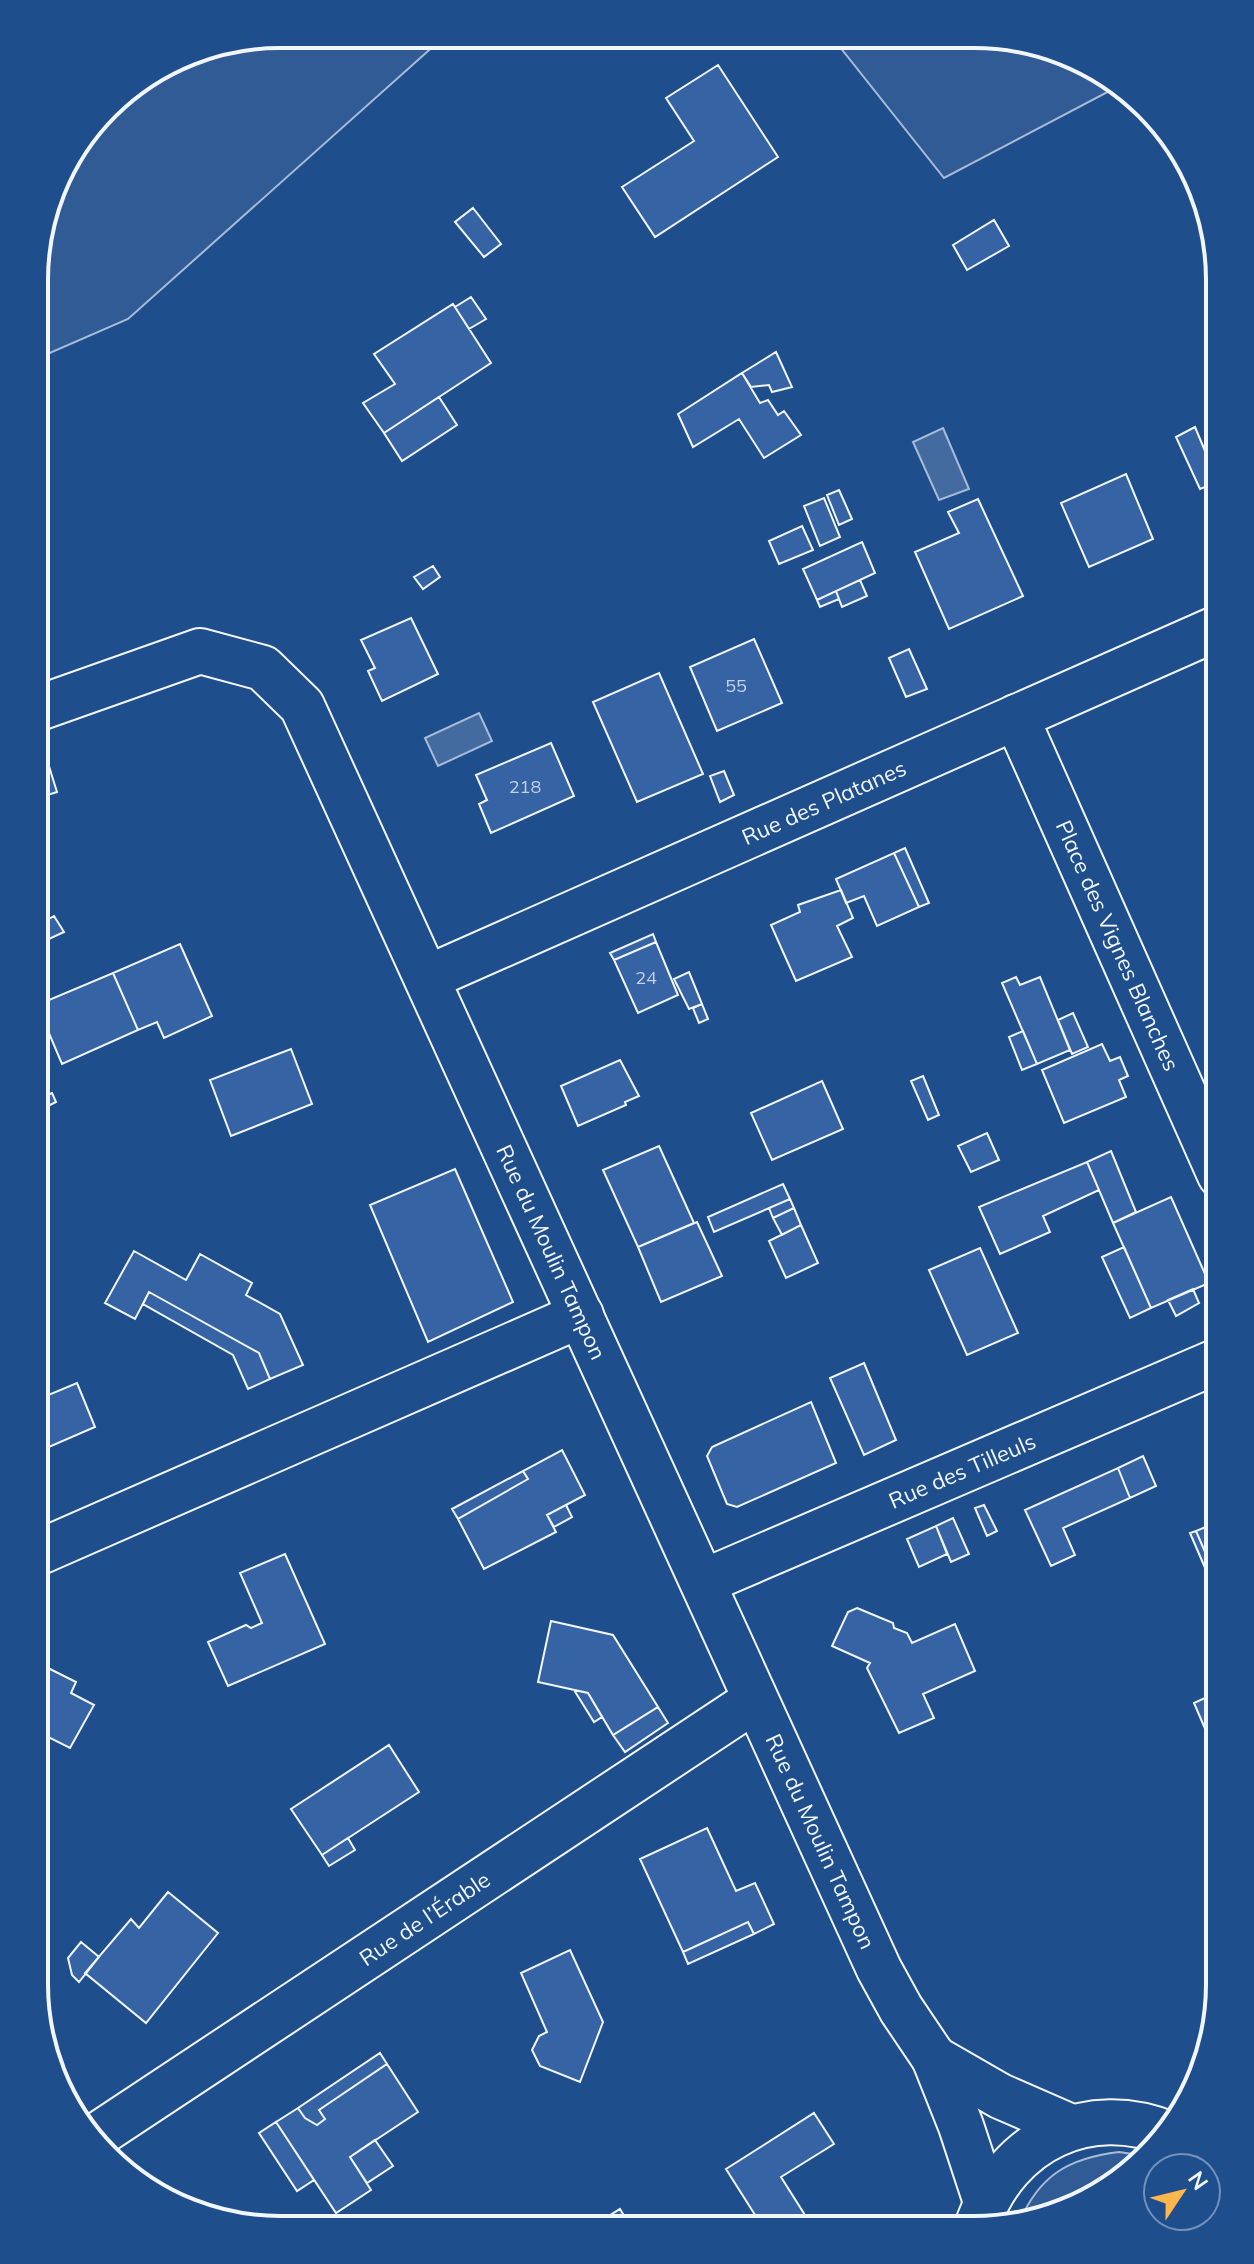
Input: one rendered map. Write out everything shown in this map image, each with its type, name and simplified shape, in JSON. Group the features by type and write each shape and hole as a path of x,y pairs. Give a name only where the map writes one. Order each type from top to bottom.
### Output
{"street":[{"name":"Rue des Platanes","path":"427,978 1206,633"},
{"name":"Rue du Moulin Tampon","path":"48,705 200,651 263,668 302,706 879,1969 934,2058 961,2126 981,2216"},
{"name":"Place des Vignes Blanches","path":"1016,717 1206,1144"},
{"path":"48,1548 581,1315"},
{"name":"Rue des Tilleuls","path":"703,1582 1206,1366"},
{"name":"Rue de l’Érable","path":"102,2132 755,1700"},
{"name":"Rue du Moulin Tampon","path":"934,2058 1000,2096 1071,2127"},
{"path":"981,2216 1007,2169 1036,2144 1071,2127 1109,2121 1155,2128"}],"shaded area":[{"path":"431,48 128,319 48,354 50,249 60,205 87,151 127,105 164,79 191,66 249,50"},
{"path":"841,48 990,48 1020,52 1077,72 1109,91 944,178"},
{"path":"943,428 969,489 939,500 913,442"},
{"path":"479,713 492,741 438,766 425,738"},
{"path":"1119,2152 1132,2154 1103,2177 1077,2192 1025,2211 1046,2181 1071,2164"}],"building":[{"path":"718,65 778,157 655,237 622,187 694,141 666,98"},
{"path":"473,208 501,244 484,257 455,222"},
{"path":"994,220 1009,246 967,270 953,245"},
{"path":"471,297 486,319 469,329 455,307"},
{"path":"453,304 491,363 384,433 363,403 395,384 374,354"},
{"path":"776,352 792,387 772,392 769,385 751,387 742,373"},
{"path":"742,373 760,403 768,400 778,415 784,411 801,435 764,458 739,419 693,447 678,414"},
{"path":"439,397 457,425 402,461 384,433"},
{"path":"1195,427 1206,453 1206,487 1200,489 1176,437"},
{"path":"1126,474 1153,539 1089,567 1061,503"},
{"path":"839,490 852,519 839,525 827,495"},
{"path":"824,498 840,537 820,546 804,506"},
{"path":"978,499 1023,596 949,629 915,552 959,533 948,512"},
{"path":"802,526 813,550 779,564 769,541"},
{"path":"862,542 875,573 817,600 803,569"},
{"path":"433,566 440,577 423,589 414,577"},
{"path":"860,580 867,596 842,607 836,591"},
{"path":"836,591 839,599 820,607 817,600"},
{"path":"411,618 438,674 382,701 368,671 375,668 361,640"},
{"path":"754,639 782,703 717,731 690,667"},
{"path":"909,649 927,689 906,697 889,658"},
{"path":"659,673 703,774 637,802 593,702"},
{"path":"551,743 574,796 491,833 479,804 487,800 476,775"},
{"path":"48,763 57,792 48,795"},
{"path":"724,771 734,795 720,802 710,776"},
{"path":"905,848 929,903 919,907 894,853"},
{"path":"894,853 919,907 877,926 864,896 846,903 836,879"},
{"path":"841,890 853,918 837,926 852,957 796,981 771,925 800,912 798,905"},
{"path":"54,916 64,932 49,939 48,919"},
{"path":"653,934 656,942 614,960 610,953"},
{"path":"656,942 678,995 638,1013 614,960"},
{"path":"180,944 212,1016 164,1038 157,1022 138,1030 113,973"},
{"path":"689,972 702,1004 689,1009 674,979"},
{"path":"113,973 138,1030 62,1064 48,1031 48,1000"},
{"path":"1016,977 1020,985 1040,977 1070,1050 1037,1064 1002,983"},
{"path":"702,1004 708,1019 699,1023 693,1008"},
{"path":"1073,1013 1088,1047 1072,1054 1058,1020"},
{"path":"1023,1031 1037,1064 1022,1070 1009,1037"},
{"path":"1102,1044 1110,1061 1120,1057 1128,1076 1119,1080 1126,1097 1064,1123 1042,1070"},
{"path":"291,1049 312,1104 231,1136 210,1080"},
{"path":"620,1060 639,1096 578,1126 561,1086"},
{"path":"923,1076 939,1115 928,1120 911,1081"},
{"path":"822,1081 843,1129 772,1160 751,1113"},
{"path":"52,1093 56,1102 48,1106 48,1095"},
{"path":"987,1133 999,1160 971,1172 958,1146"},
{"path":"659,1146 694,1223 638,1247 603,1170"},
{"path":"1111,1151 1136,1212 1113,1223 1087,1162"},
{"path":"1087,1162 1099,1190 1043,1216 1050,1232 1000,1254 979,1207"},
{"path":"455,1169 513,1302 428,1342 370,1205"},
{"path":"783,1184 790,1199 714,1232 708,1217"},
{"path":"1171,1197 1206,1276 1206,1284 1151,1308 1113,1223"},
{"path":"790,1199 794,1208 773,1218 769,1208"},
{"path":"794,1208 801,1225 782,1235 773,1218"},
{"path":"697,1222 722,1276 661,1302 638,1247"},
{"path":"801,1225 818,1263 786,1278 769,1241"},
{"path":"1124,1247 1151,1308 1130,1318 1102,1257"},
{"path":"980,1248 1018,1333 967,1355 929,1270"},
{"path":"134,1251 186,1280 200,1254 252,1283 246,1295 280,1314 303,1365 270,1379 259,1353 149,1292 135,1319 105,1303"},
{"path":"1193,1289 1199,1303 1176,1316 1168,1300"},
{"path":"149,1292 259,1353 270,1379 248,1389 233,1355 143,1304"},
{"path":"864,1363 896,1440 864,1455 830,1378"},
{"path":"77,1383 95,1427 48,1447 48,1395"},
{"path":"811,1402 836,1463 737,1507 727,1504 707,1456 712,1447"},
{"path":"562,1450 585,1495 547,1515 556,1532 484,1569 458,1519 528,1479 523,1471"},
{"path":"1143,1456 1156,1486 1130,1498 1118,1468"},
{"path":"1118,1468 1130,1498 1063,1528 1075,1555 1051,1566 1025,1510"},
{"path":"523,1471 528,1479 458,1519 452,1509"},
{"path":"566,1505 572,1517 554,1527 547,1515"},
{"path":"984,1505 997,1531 987,1536 975,1508"},
{"path":"953,1518 969,1554 951,1562 936,1526"},
{"path":"936,1526 947,1554 919,1567 907,1539"},
{"path":"1206,1527 1206,1554 1196,1531"},
{"path":"1196,1531 1206,1554 1206,1570 1190,1533"},
{"path":"285,1554 325,1644 228,1686 208,1642 246,1625 251,1628 262,1623 240,1573"},
{"path":"857,1608 893,1623 894,1628 907,1633 912,1643 955,1624 975,1671 923,1694 934,1718 899,1733 867,1668 870,1663 832,1646 848,1612"},
{"path":"551,1621 613,1635 658,1707 613,1735 588,1693 538,1682"},
{"path":"48,1668 76,1682 71,1693 94,1705 70,1748 48,1737"},
{"path":"574,1690 588,1693 602,1717 594,1722"},
{"path":"1206,1697 1206,1731 1194,1703"},
{"path":"658,1707 668,1723 625,1752 613,1735"},
{"path":"389,1745 419,1792 322,1855 291,1809"},
{"path":"707,1828 736,1891 755,1883 774,1924 754,1934 748,1922 683,1952 640,1859"},
{"path":"348,1838 355,1850 329,1866 322,1855"},
{"path":"168,1892 218,1933 146,2023 85,1973 131,1919 139,1928"},
{"path":"748,1922 754,1934 688,1964 683,1952"},
{"path":"81,1942 99,1957 79,1982 72,1975 68,1958"},
{"path":"570,1950 603,2022 580,2082 540,2066 532,2050 539,2036 547,2032 521,1973"},
{"path":"380,2053 387,2064 319,2110 325,2119 317,2125 305,2118 298,2108"},
{"path":"387,2064 418,2112 350,2157 371,2190 336,2213 276,2122 298,2108 305,2118 317,2125 325,2119 319,2110"},
{"path":"814,2113 834,2144 781,2177 806,2216 756,2216 726,2169"},
{"path":"276,2122 314,2180 297,2191 259,2133"},
{"path":"375,2140 393,2166 367,2183 350,2157"},
{"path":"620,2209 624,2216 609,2216"}]}
